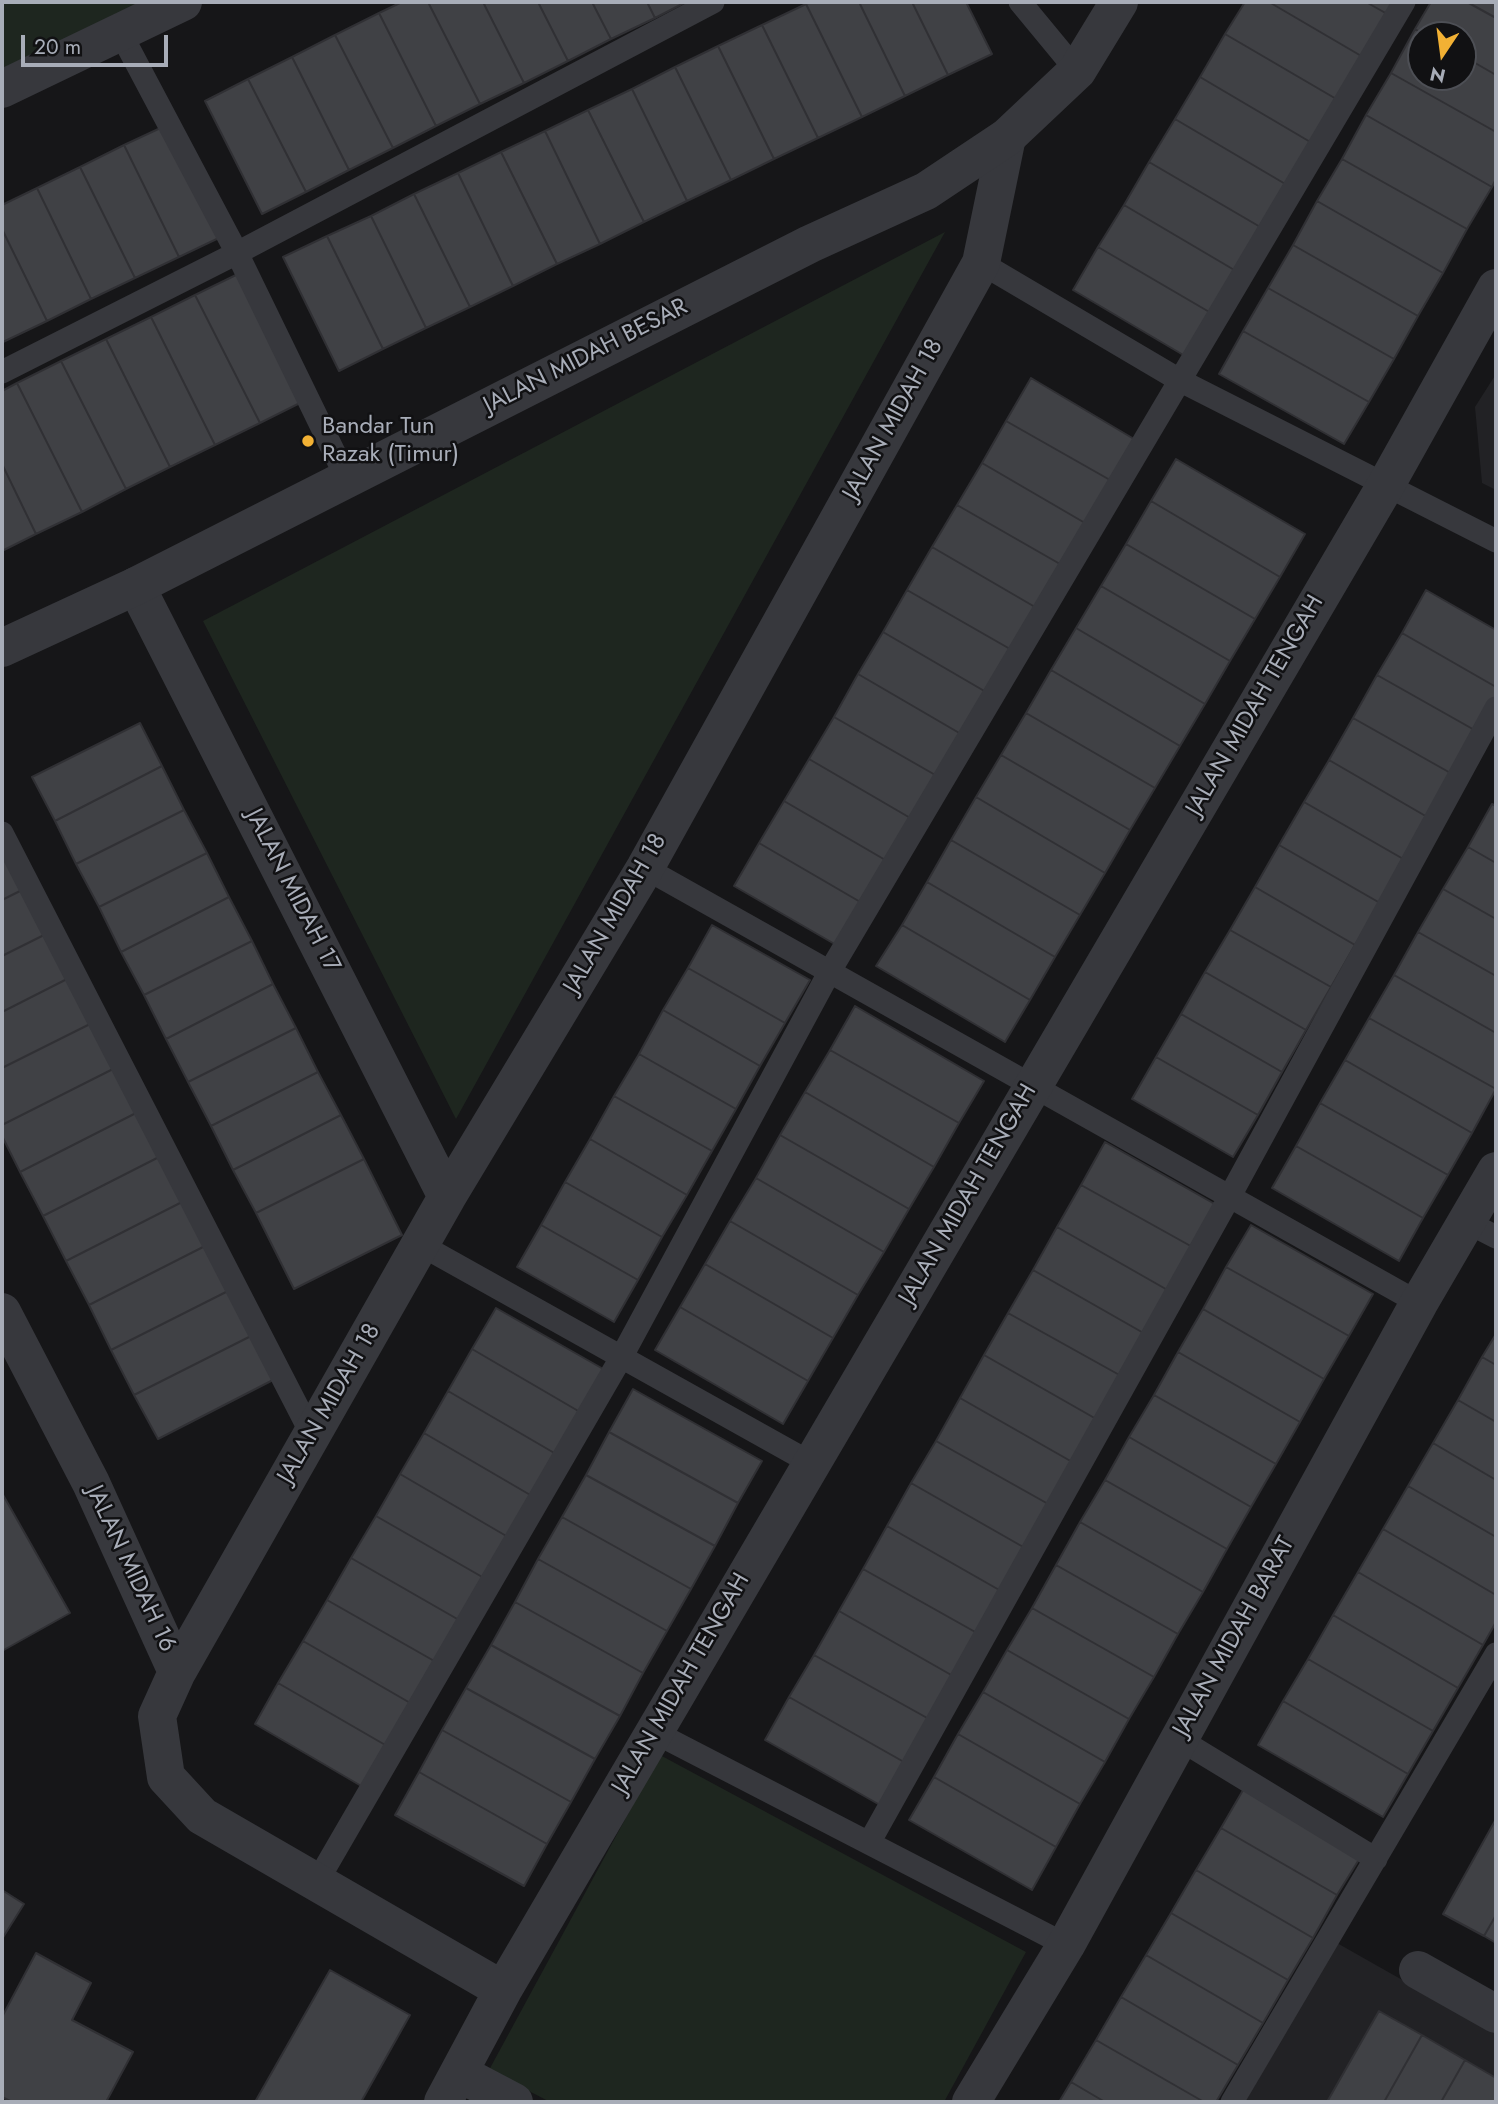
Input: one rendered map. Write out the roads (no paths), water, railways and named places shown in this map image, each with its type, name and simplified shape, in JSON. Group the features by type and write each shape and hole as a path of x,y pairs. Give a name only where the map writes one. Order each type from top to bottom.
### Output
{"street":[{"path":"2,89 183,2"},
{"name":"JALAN MIDAH BESAR","path":"2,648 136,586 810,244 926,191 1007,137 1077,71 1119,2"},
{"name":"JALAN MIDAH 18","path":"177,1672 447,1197 645,868 981,263 1007,137"},
{"name":"JALAN MIDAH TENGAH","path":"451,2087 503,1990 1387,484 1496,288"},
{"name":"JALAN MIDAH 17","path":"136,586 447,1197"},
{"name":"JALAN MIDAH BARAT","path":"971,2102 1066,1945 1419,1303 1482,1229 1496,1171"},
{"name":"JALAN MIDAH 16","path":"2,1312 12,1360 91,1483 177,1672 157,1716 166,1777 202,1816 318,1880 503,1990"},
{"path":"1418,1970 1496,2014"},
{"path":"451,2087 514,2102"}],"lane":[{"path":"2,372 237,253 713,2"},
{"path":"1020,2 1077,71"},
{"path":"318,1880 622,1356 830,971 1404,2"},
{"path":"120,32 237,253 347,479"},
{"path":"981,263 1181,381 1496,541"},
{"path":"869,1843 1230,1196 1496,708"},
{"path":"2,833 312,1435"},
{"path":"645,868 1034,1084 1419,1303"},
{"path":"421,1245 811,1463"},
{"path":"1232,2102 1496,1654"},
{"path":"654,1732 1066,1945"},
{"path":"1179,1739 1376,1859"}],"place":[{"name":"Bandar Tun Razak (Timur)","path":"308,441"}]}
